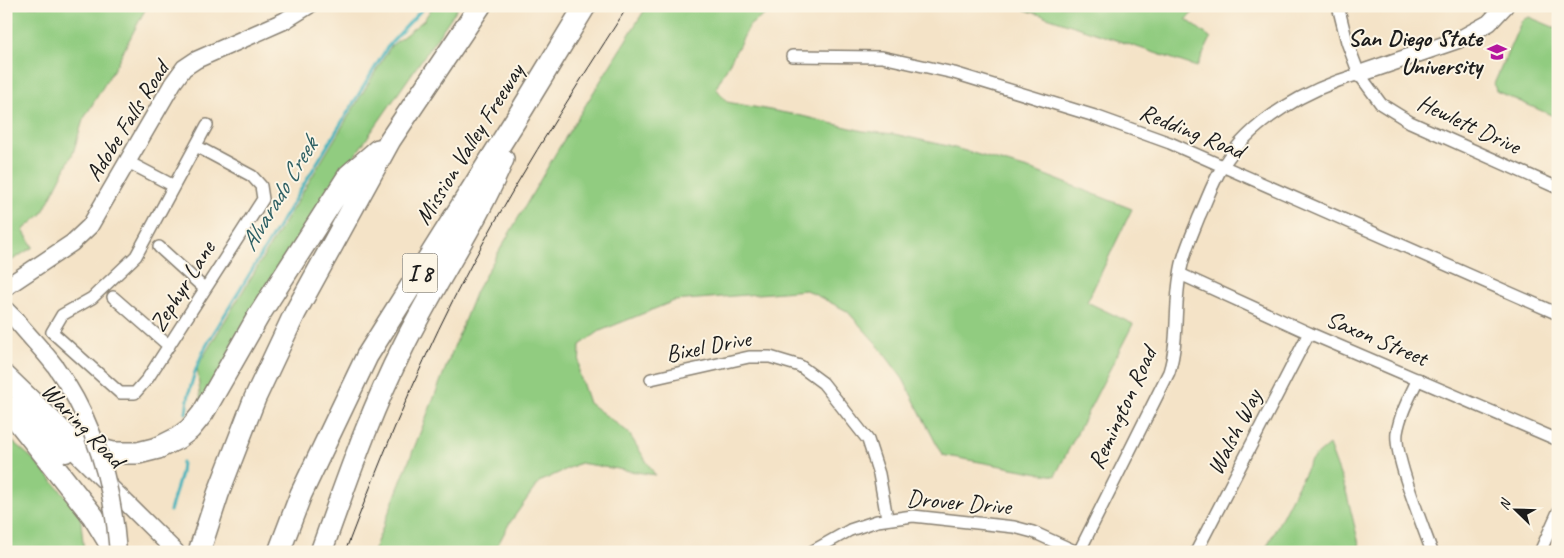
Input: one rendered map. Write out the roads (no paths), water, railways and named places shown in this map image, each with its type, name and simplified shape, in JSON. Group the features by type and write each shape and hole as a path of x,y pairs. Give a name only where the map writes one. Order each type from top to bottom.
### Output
{"highway":[{"path":"199,552 218,494 255,398 295,313 390,140 480,6"},
{"name":"Mission Valley Freeway","path":"279,552 301,494 367,356 524,108 585,6"},
{"path":"321,552 360,448 402,347 489,192 524,108"},
{"path":"6,378 70,438 89,447 113,453 138,453 158,448 178,438 203,413 264,306 349,175 390,140"},
{"path":"6,406 93,516 117,552"}],"street":[{"name":"Adobe Falls Road","path":"6,287 82,234 90,226 173,83 184,68 196,60 284,21 308,6"},
{"name":"Hewlett Drive","path":"1338,6 1347,42 1359,74 1381,104 1410,122 1558,188"},
{"name":"Remington Road","path":"1078,552 1170,372 1176,348 1180,274 1198,221 1223,166 1248,137 1277,112 1309,93 1458,40 1489,23 1505,6"},
{"name":"Redding Road","path":"792,56 882,57 954,73 1095,116 1170,142 1558,314"},
{"path":"128,162 174,186 207,125"},
{"name":"Zephyr Lane","path":"174,186 136,256 92,298 62,315 52,332 120,393 135,393 148,378 262,199 261,186 252,176 196,146"},
{"path":"159,247 205,289"},
{"name":"Saxon Street","path":"1180,274 1310,333 1558,440"},
{"path":"113,298 169,346"},
{"path":"11,315 55,366 83,414 104,464 115,512 117,552"},
{"name":"Walsh Way","path":"1196,552 1310,333"},
{"name":"Bixel Drive","path":"651,379 749,357 770,357 800,366 823,383 868,440 879,474 887,518"},
{"name":"Waring Road","path":"6,378 125,503 170,547"},
{"path":"1418,379 1400,422 1397,435 1398,453 1432,552"},
{"name":"Waring Road","path":"6,398 89,476 125,503"},
{"path":"1540,552 1558,512"},
{"name":"Drover Drive","path":"811,552 850,530 887,518 913,516 1014,527 1033,532 1078,552"}],"waterway":[{"name":"Alvarado Creek","path":"186,413 194,375 210,339 388,46 425,6"},
{"name":"Alvarado Creek","path":"170,511 181,473 182,462"}],"tram line":[{"path":"345,552 396,424 454,298 515,186 628,6"}],"place":[{"name":"San Diego State University","path":"1497,52"}]}
